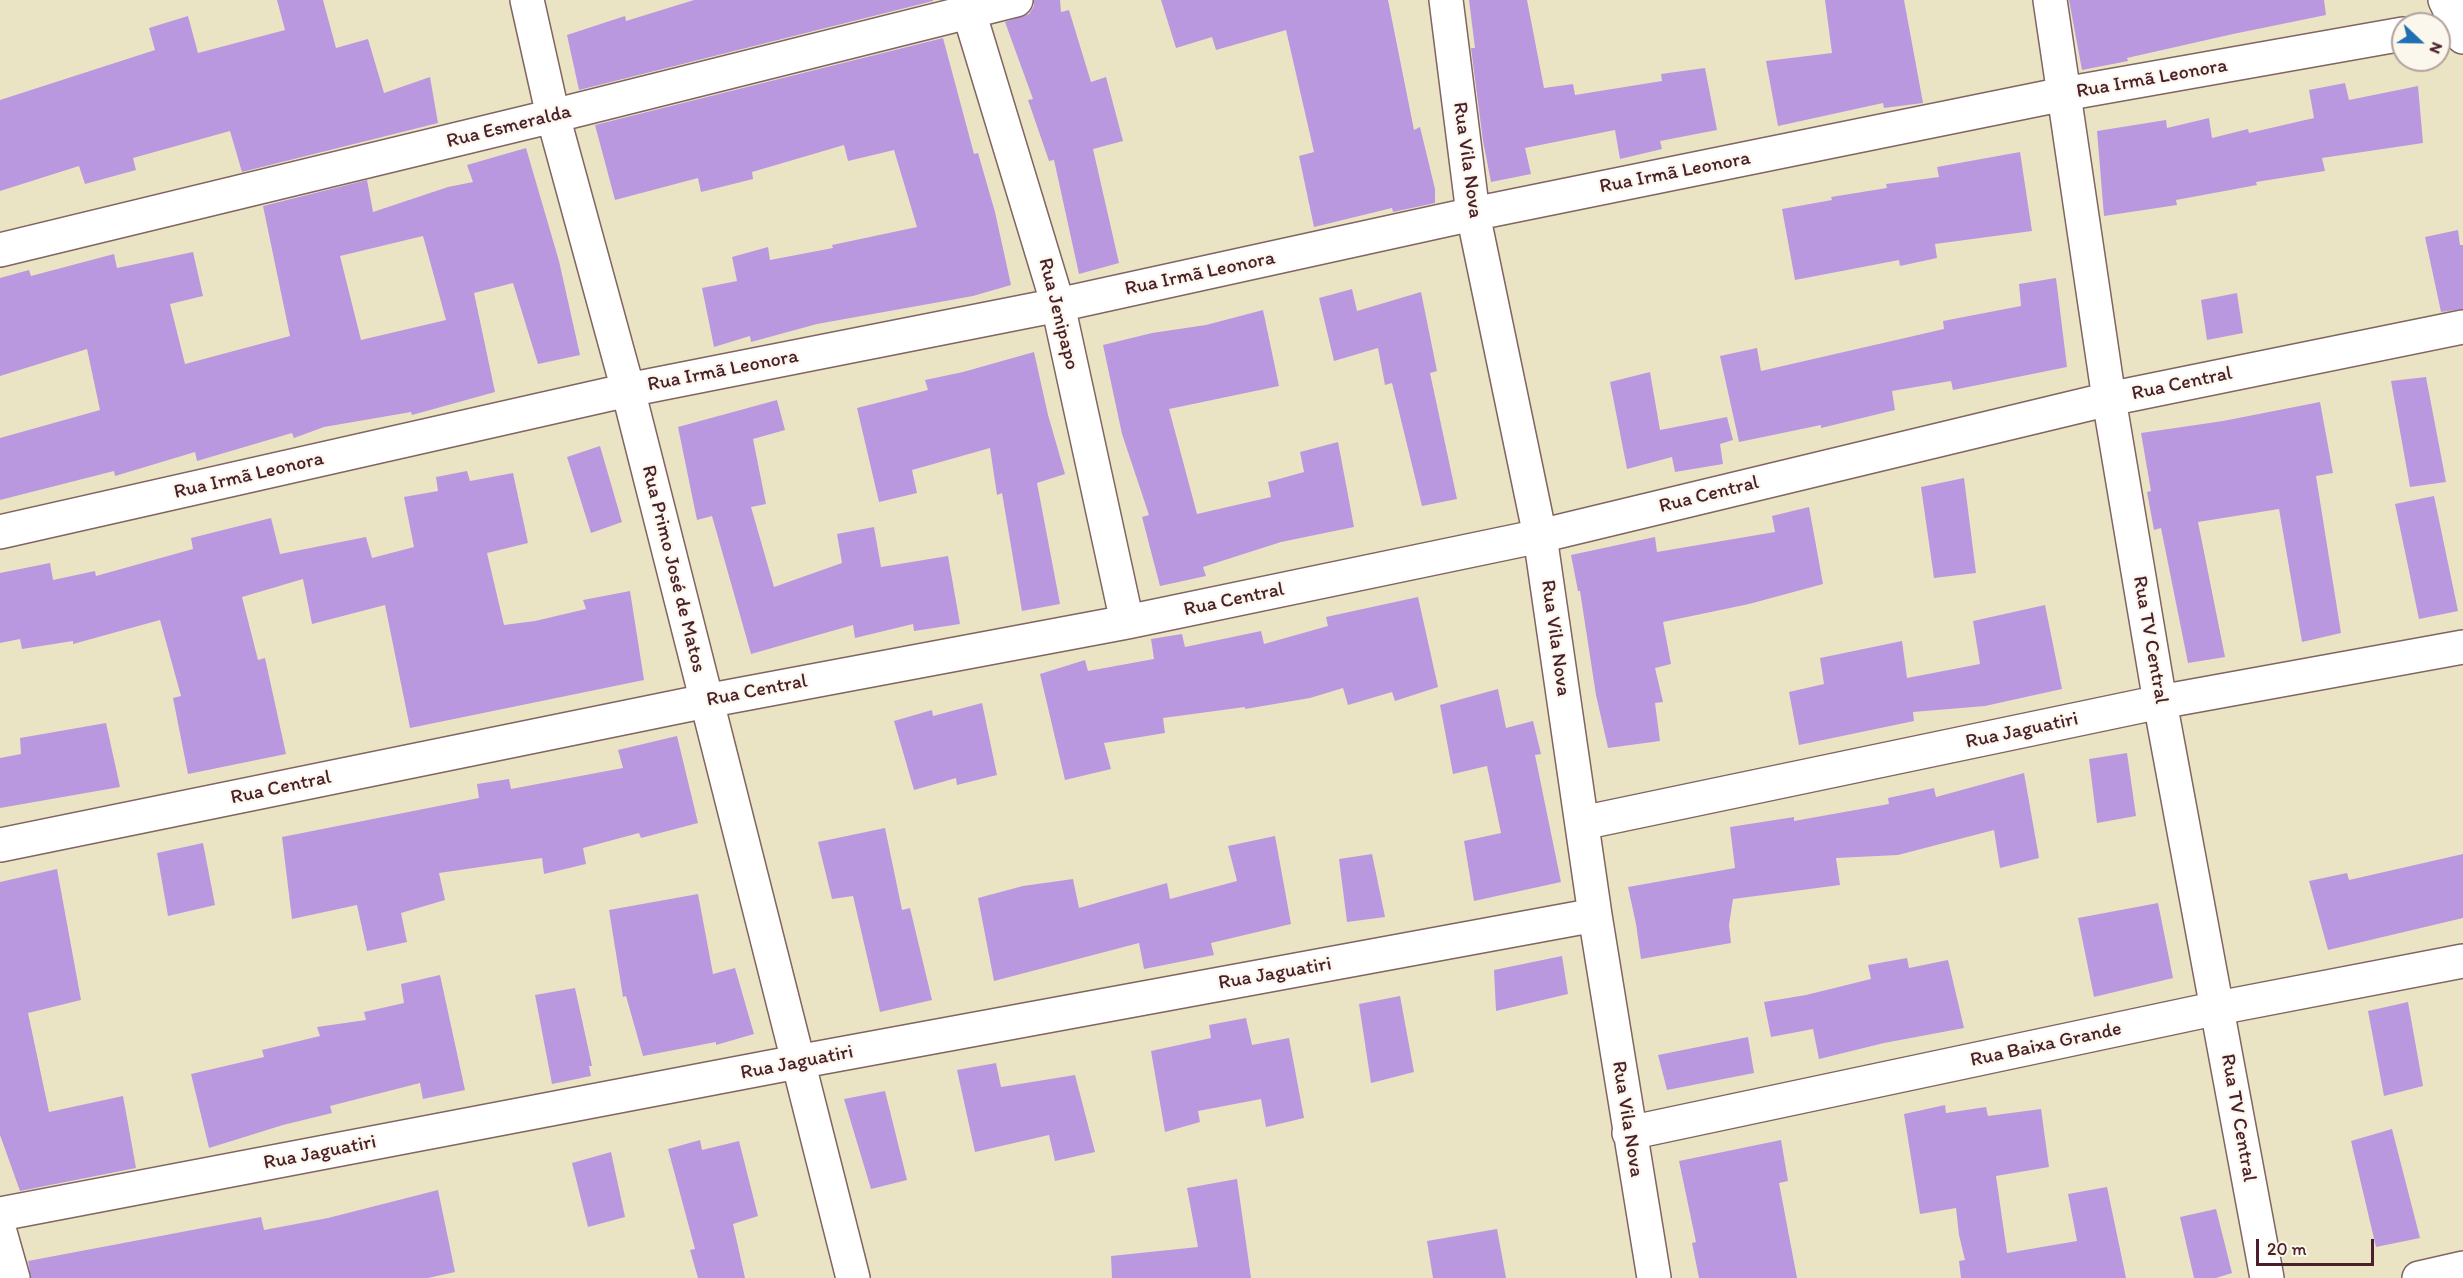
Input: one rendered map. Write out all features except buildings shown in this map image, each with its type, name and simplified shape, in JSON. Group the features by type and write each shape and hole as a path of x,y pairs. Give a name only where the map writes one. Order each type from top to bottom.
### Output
{"street":[{"name":"Rua Primo José de Matos","path":"527,0 553,116 628,390 853,1278"},
{"name":"Rua Esmeralda","path":"0,250 553,116 1016,0"},
{"name":"Rua Vila Nova","path":"1446,0 1473,214 1540,536 1595,915 1654,1278"},
{"name":"Rua TV Central","path":"2049,0 2109,399 2160,702 2267,1278"},
{"name":"Rua Jenipapo","path":"969,12 1058,305 1127,622"},
{"name":"Rua Irmã Leonora","path":"0,532 628,390 1058,305 1473,214 2064,94 2391,36"},
{"name":"Rua Central","path":"0,845 706,701 1127,622 1540,536 2109,399 2463,327"},
{"name":"Rua Jaguatiri","path":"1582,823 2160,702 2463,647"},
{"name":"Rua Jaguatiri","path":"0,1214 797,1062 1595,915"},
{"name":"Rua Baixa Grande","path":"1629,1133 2217,1008 2463,961"},
{"path":"0,1232 13,1278"},
{"path":"2420,1278 2463,1268"}]}
